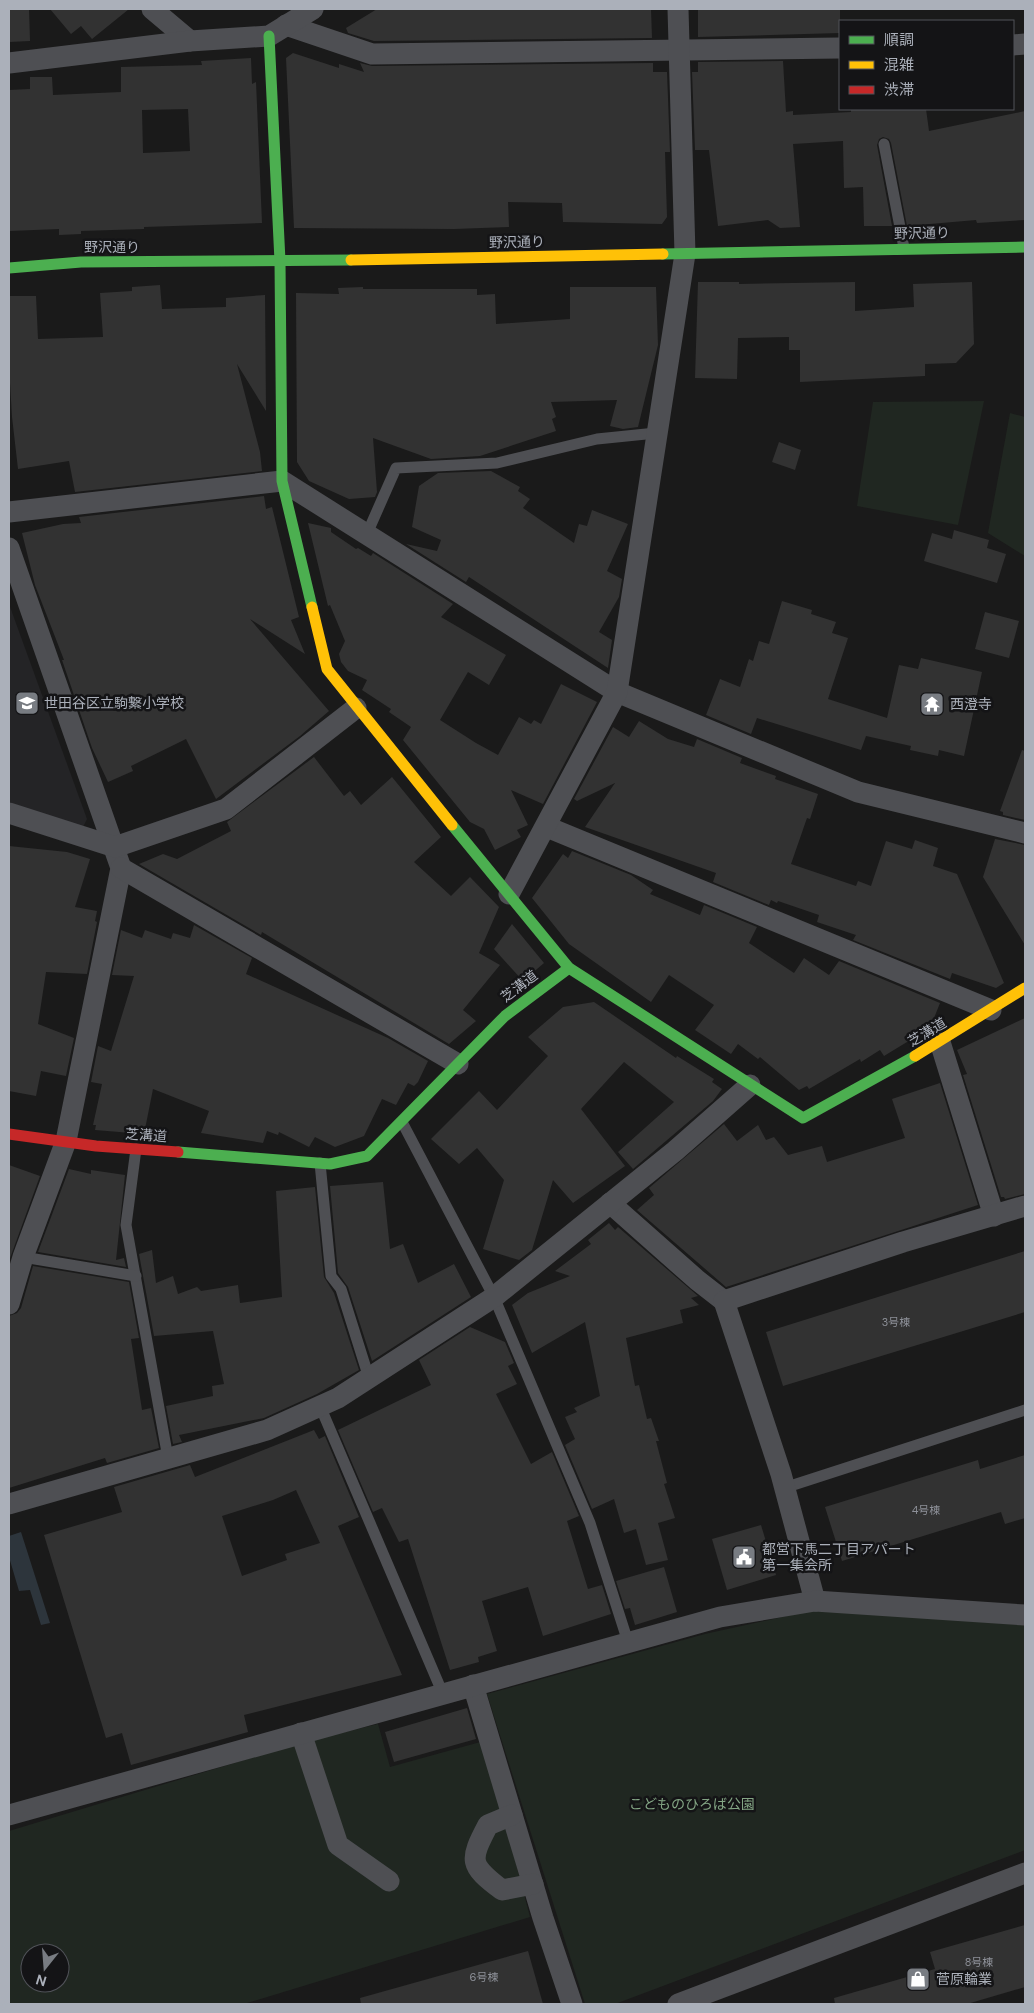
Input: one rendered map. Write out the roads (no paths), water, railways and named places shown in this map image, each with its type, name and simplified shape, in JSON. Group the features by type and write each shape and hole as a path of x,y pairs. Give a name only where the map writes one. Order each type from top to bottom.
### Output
{"street":[{"path":"152,9 190,41"},
{"path":"277,30 313,9"},
{"path":"509,894 547,827 617,692 685,254 678,9"},
{"path":"277,30 282,482 327,669 356,708 569,968"},
{"path":"9,63 277,30 372,54 839,48"},
{"name":"野沢通り","path":"9,268 82,262 280,261 1025,247"},
{"path":"9,512 282,482 617,692 858,792 1025,833"},
{"path":"9,548 121,868 66,1140 23,1257 9,1304"},
{"path":"9,813 115,848 226,809 356,708"},
{"path":"547,827 991,1010"},
{"path":"121,868 458,1064"},
{"name":"芝溝道","path":"9,1134 136,1149 330,1164 367,1156 505,1016 569,968 803,1118 851,1094 940,1042 1025,988"},
{"path":"940,1042 994,1216"},
{"path":"9,1504 267,1430 338,1398 494,1296 675,1151 750,1085"},
{"path":"610,1203 697,1280 724,1301 784,1488 815,1601"},
{"path":"724,1301 1025,1206"},
{"path":"10,1810 301,1733 720,1617 815,1601 1025,1614"},
{"path":"473,1685 533,1884 572,2004"},
{"path":"301,1733 338,1845 389,1881"},
{"path":"512,1815 488,1825 470,1858 481,1874 502,1890 533,1884"},
{"path":"678,2004 1025,1873"}],"lane":[{"path":"884,144 904,248"},
{"path":"366,536 396,468 497,463 597,439 656,433"},
{"path":"402,1122 494,1296 590,1522 628,1642"},
{"path":"136,1149 126,1225 168,1458"},
{"path":"320,1163 331,1276 341,1289 369,1378"},
{"path":"23,1257 136,1276"},
{"path":"320,1406 443,1694"},
{"path":"784,1488 1025,1410"}],"place":[{"name":"世田谷区立駒繋小学校","path":"27,703"},
{"name":"西澄寺","path":"932,704"},
{"name":"都営下馬二丁目アパート 第一集会所","path":"744,1557"},
{"name":"菅原輪業","path":"918,1979"}],"park label":[{"name":"こどものひろば公園","path":"692,1804"}]}
